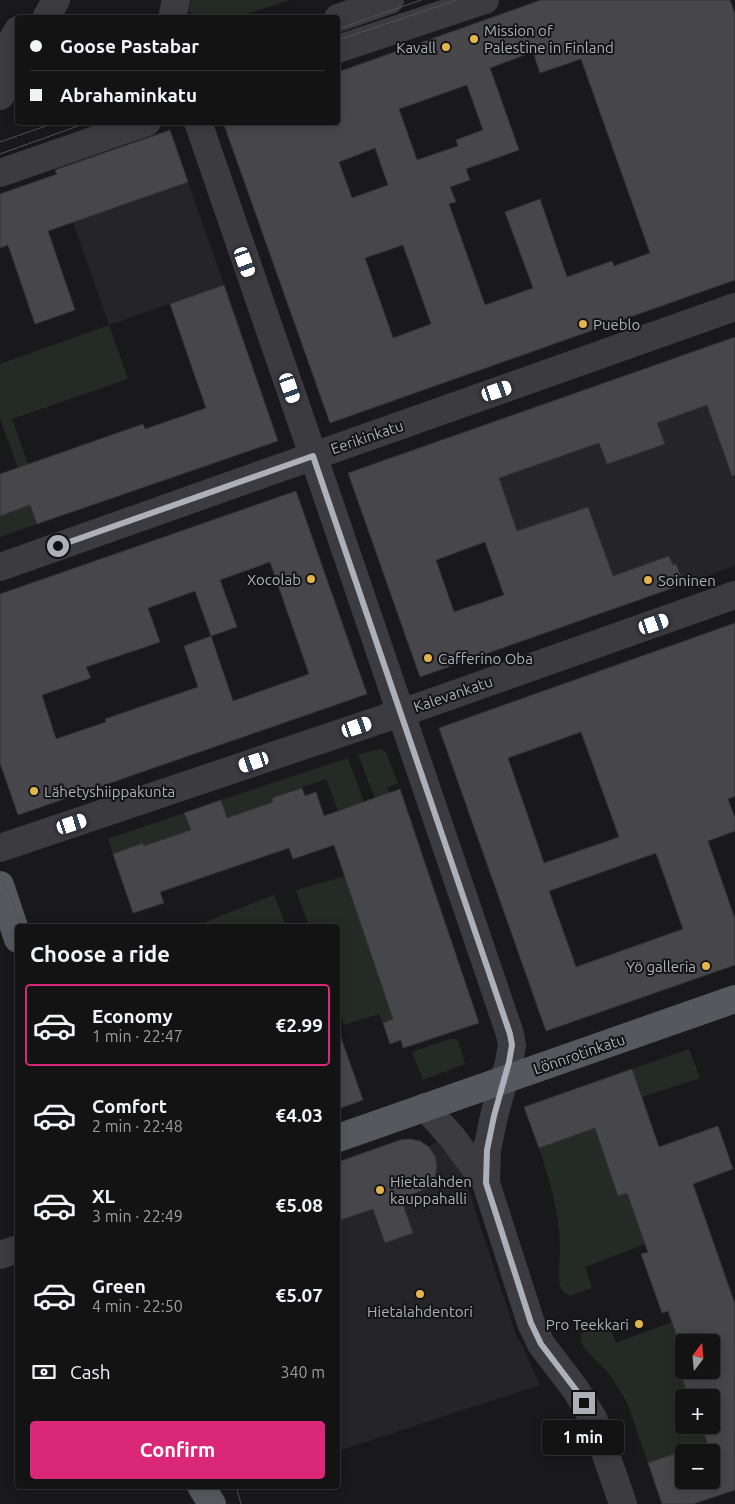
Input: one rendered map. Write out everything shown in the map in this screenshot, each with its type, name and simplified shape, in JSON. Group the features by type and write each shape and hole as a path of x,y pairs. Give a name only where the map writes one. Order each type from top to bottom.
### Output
{"main road":[{"path":"0,885 15,930"},
{"name":"Lönnrotinkatu","path":"340,1137 735,998"},
{"path":"197,1504 200,1489"},
{"path":"202,1489 212,1504"}],"street":[{"path":"26,15 34,0"},
{"path":"48,15 56,0"},
{"path":"173,15 176,0"},
{"path":"340,17 390,0"},
{"path":"340,48 485,0"},
{"path":"0,60 15,35"},
{"path":"0,96 15,72"},
{"path":"0,111 15,107"},
{"path":"0,173 137,125"},
{"path":"199,125 504,1016 512,1045 487,1150 486,1183"},
{"name":"Eerikinkatu","path":"0,567 735,307"},
{"name":"Kalevankatu","path":"0,848 404,724 735,595"},
{"path":"425,1107 452,1137 486,1183 531,1323 541,1344 576,1390 594,1420 623,1504"},
{"path":"0,1255 15,1250"}],"shaded area":[{"path":"191,0 290,0 244,15 192,15 192,13 188,12"},
{"path":"170,130 224,285 109,325 55,170"},
{"path":"109,325 128,379 12,419 28,464 18,468 0,418 0,364"},
{"path":"735,337 735,566 623,606 588,507 485,542 448,438"},
{"path":"30,505 37,524 0,537 0,516"},
{"path":"379,749 386,752 398,783 387,788 390,793 375,798 358,755"},
{"path":"348,758 364,802 338,811 326,779 272,798 273,802 227,818 221,800"},
{"path":"184,813 191,830 144,846 143,843 113,854 108,839"},
{"path":"345,876 393,1019 383,1023 379,1014 344,1025 340,1013 340,924 308,924 296,890"},
{"path":"274,895 285,924 200,924"},
{"path":"449,1039 458,1041 465,1064 423,1080 412,1052"},
{"path":"689,1049 700,1078 642,1097 632,1069"},
{"path":"598,1127 606,1162 618,1196 627,1193 645,1244 585,1267 592,1288 570,1296 562,1290 560,1285 560,1236 556,1210 539,1148"},
{"name":"Hietalahdentori","path":"400,1140 420,1141 429,1147 438,1140 456,1162 466,1182 517,1338 540,1385 340,1450 340,1161"},
{"path":"607,1321 616,1343 672,1322 676,1334 675,1379 682,1379 686,1389 675,1389 675,1434 704,1434 707,1442 701,1444 675,1444 675,1453 648,1463 627,1402 610,1375 585,1349 580,1341 582,1331"}],"building":[{"path":"541,0 730,0 735,14 735,280 330,423 224,125 340,125 340,71","holes":["533,52 540,73 581,59 650,253 614,266 612,261 567,277 540,199 505,212 533,288 485,305 449,204 456,202 450,187 470,180 466,169 519,150 490,68","467,85 483,130 456,140 458,146 417,160 399,109","375,148 388,185 352,198 339,162","403,245 431,324 393,338 365,258"]},
{"path":"170,130 188,182 48,231 75,310 35,324 8,245 0,248 0,194 57,174 55,170"},
{"path":"224,285 278,441 37,524 30,505 0,516 0,474 143,424 145,429 206,408 170,304"},
{"path":"735,337 735,475 732,476 707,405 657,423 665,444 607,464 599,443 499,478 517,531 588,507 613,576 669,556 673,565 676,564 684,584 420,677 348,473","holes":["485,542 504,595 454,612 436,560"]},
{"path":"296,491 367,694 18,815 0,763 0,594","holes":["270,562 309,674 233,701 211,636 237,627 220,580","195,591 211,636 184,646 198,687 105,719 106,722 56,739 42,695 91,678 86,667 160,642 148,608"]},
{"path":"735,623 735,796 728,799 735,818 735,831 708,841 735,919 735,965 546,1031 439,728","holes":["581,732 619,837 544,863 508,758","656,853 683,929 576,967 549,891"]},
{"path":"302,788 305,796 316,792 324,816 400,789 479,1023 403,1048 401,1040 390,1044 383,1023 393,1019 334,845 293,859 289,848 160,892 164,903 133,913 113,854 143,843 144,846 191,830 184,813 221,800 227,818 273,802 272,798"},
{"path":"340,1035 363,1100 340,1108"},
{"path":"632,1069 659,1147 718,1126 733,1169 693,1184 735,1304 735,1490 693,1504 662,1504 648,1463 675,1453 675,1489 720,1489 720,1444 701,1444 707,1442 704,1434 720,1434 720,1389 686,1389 682,1379 720,1379 720,1334 676,1334 668,1311 662,1313 641,1254 648,1252 627,1193 618,1196 595,1128 539,1148 524,1107"},
{"name":"Hietalahden kauppahalli","path":"400,1140 420,1141 429,1147 435,1156 437,1166 435,1177 428,1188 401,1199 413,1233 385,1243 373,1209 340,1220 340,1161"}],"tram line":[{"path":"340,28 421,0"},
{"path":"340,39 457,0"},
{"path":"0,142 48,125"},
{"path":"0,154 81,125"},
{"path":"0,879 8,891 21,924"},
{"path":"237,1489 241,1504"}],"place":[{"name":"Mission of Palestine in Finland","path":"474,39"},
{"name":"Kavall","path":"446,47"},
{"name":"Pueblo","path":"583,324"},
{"name":"Xocolab","path":"311,579"},
{"name":"Soininen","path":"648,580"},
{"name":"Cafferino Oba","path":"428,658"},
{"name":"Lähetyshiippakunta","path":"34,791"},
{"name":"Yö galleria","path":"706,966"},
{"name":"Hietalahden kauppahalli","path":"380,1190"},
{"name":"Hietalahdentori","path":"420,1294"},
{"name":"Pro Teekkari","path":"639,1324"}],"route":[{"path":"58,546 313,456 510,1034 512,1045 509,1062 487,1150 486,1183 531,1323 541,1344 584,1403"}]}
